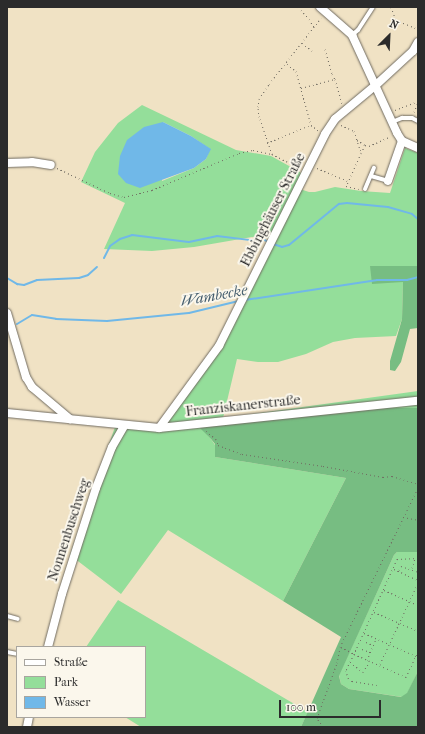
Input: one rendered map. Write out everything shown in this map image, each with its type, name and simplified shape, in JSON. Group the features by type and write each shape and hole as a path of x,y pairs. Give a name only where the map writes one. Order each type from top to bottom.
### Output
{"street":[{"path":"323,10 352,35 397,133 402,141 418,148"},
{"name":"Ebbinghäuser Straße","path":"160,428 207,364 242,300 309,169 325,134 335,119 376,86 413,51 418,42"},
{"path":"388,181 402,141"},
{"path":"7,163 32,162 51,165"},
{"path":"7,313 26,377 32,387 70,419"},
{"name":"Franziskanerstraße","path":"7,413 124,426 160,428 418,401"},
{"name":"Nonnenbuschweg","path":"48,646 62,594 91,503 112,447 124,426"}],"lane":[{"path":"352,35 358,30 373,7"},
{"path":"392,122 402,118 412,118 418,121"},
{"path":"365,189 374,168"},
{"path":"371,176 388,181"},
{"path":"7,616 18,619"}],"path":[{"path":"298,7 309,18 314,27"},
{"path":"391,7 396,20 418,28"},
{"path":"272,154 259,117 258,103 265,89 314,27 323,10"},
{"path":"302,43 314,52"},
{"path":"324,49 335,79 344,112"},
{"path":"286,63 296,71 311,125 325,134"},
{"path":"301,88 335,79"},
{"path":"389,113 418,101"},
{"path":"412,118 418,101"},
{"path":"335,119 340,125 354,131 361,153"},
{"path":"267,142 311,125"},
{"path":"356,140 369,146 397,133"},
{"path":"365,189 346,186 366,145"},
{"path":"51,165 110,193 124,197 152,190 239,153 252,150 272,154 309,169 348,181"},
{"path":"199,424 216,439 218,445 242,454 383,477 392,476 418,484"},
{"path":"323,727 317,718 337,663 340,647 418,488"},
{"path":"403,517 418,520"},
{"path":"412,569 415,557"},
{"path":"377,685 352,681 348,678 346,673 397,559 418,558"},
{"path":"398,571 401,566 418,572"},
{"path":"393,569 418,580"},
{"path":"380,665 418,583"},
{"path":"383,589 418,605"},
{"path":"373,611 418,631"},
{"path":"364,632 416,656"},
{"path":"367,660 377,638"},
{"path":"366,642 374,646"},
{"path":"340,647 406,677 418,651"},
{"path":"362,649 370,652"},
{"path":"350,662 363,672 370,661"}],"green space":[{"path":"142,105 236,150 271,156 300,172 302,176 297,188 309,192 335,187 390,193 405,148 418,153 418,266 370,266 403,282 402,319 396,336 355,338 333,342 306,354 278,362 258,362 237,359 223,418 418,391 418,408 386,408 200,427 215,445 215,457 346,478 283,601 168,530 121,594 70,555 115,427 158,425 213,352 271,238 252,237 194,247 152,251 104,249 125,203 81,182 95,152 118,123","holes":["163,122 191,136 210,149 206,159 194,168 162,181"]},
{"path":"370,266 418,266 418,328 410,329 401,362 395,371 390,370 390,361 402,319 403,282 372,284"},
{"path":"386,408 418,408 418,552 397,552 394,555 339,676 341,684 349,689 401,697 407,693 418,671 418,727 301,727 341,637 283,601 346,478 215,457 215,444 199,427"},
{"path":"397,552 418,552 418,671 407,694 402,697 349,689 341,684 339,675 394,555"},
{"path":"118,600 308,712 301,727 141,727 127,718 146,718 146,646 87,646"}],"water":[{"path":"163,122 191,136 211,149 206,159 194,168 140,188 126,183 118,174 120,156 127,140 144,127"}],"waterway":[{"name":"Wambecke","path":"273,244 282,247 289,245 339,204 347,203 388,207 412,214 418,219"},
{"name":"Wambecke","path":"104,258 110,246 120,239 132,235 189,242 217,236 255,241 262,239 269,242"},
{"name":"Wambecke","path":"418,257 418,274"},
{"name":"Wambecke","path":"7,278 17,284 24,285 37,280 79,278 88,275 97,267"},
{"name":"Wambecke","path":"245,300 377,280 407,280 418,277"},
{"name":"Wambecke","path":"17,324 32,315 56,319 107,321 189,313 239,301"}]}
